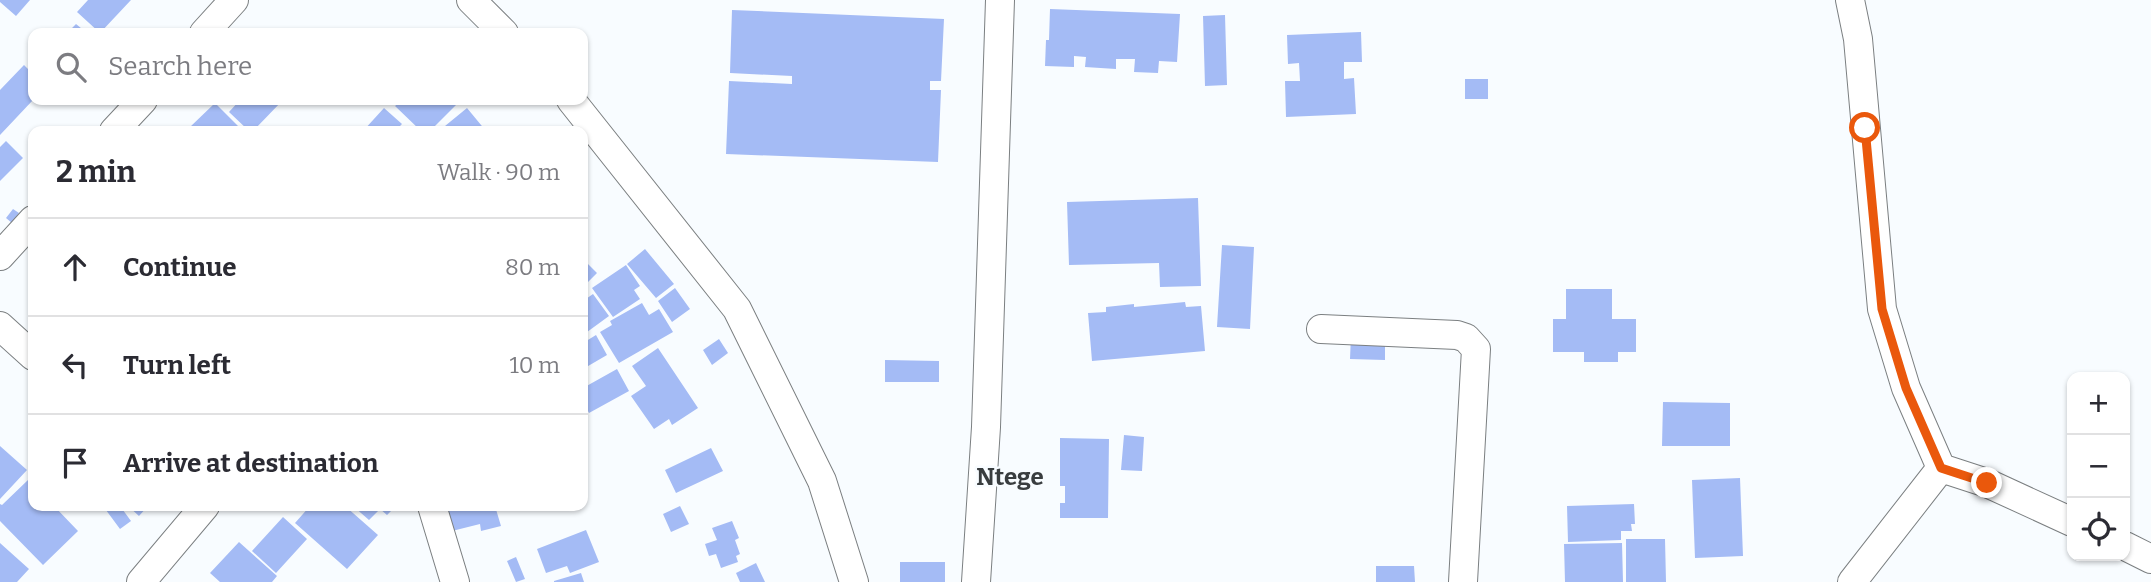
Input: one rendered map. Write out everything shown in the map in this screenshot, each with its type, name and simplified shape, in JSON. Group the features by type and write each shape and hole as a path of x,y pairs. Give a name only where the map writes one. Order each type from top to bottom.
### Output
{"street":[{"path":"209,28 234,0"},
{"path":"471,0 499,28"},
{"path":"976,582 986,427 1000,0"},
{"path":"1850,0 1858,39 1882,309 1906,388 1941,468 1987,483 2067,520"},
{"path":"119,126 138,105"},
{"path":"575,105 737,309 822,481 854,582"},
{"path":"0,256 28,225"},
{"path":"0,326 28,351"},
{"path":"1321,329 1457,335 1466,338 1476,349 1463,582"},
{"path":"1852,582 1941,468"},
{"path":"141,582 198,511"},
{"path":"434,511 455,582"},
{"path":"2130,548 2151,559"}],"building":[{"path":"0,0 30,0 16,16"},
{"path":"88,0 131,0 105,28 95,28 77,12"},
{"path":"1050,9 1180,14 1177,62 1159,61 1158,73 1134,72 1135,59 1116,59 1116,69 1085,67 1086,57 1074,56 1074,67 1045,66"},
{"path":"732,10 944,19 941,81 930,81 930,90 941,90 938,162 726,154 729,81 792,84 792,76 730,73"},
{"path":"1225,15 1227,85 1205,86 1203,16"},
{"path":"1361,32 1362,62 1344,62 1344,79 1354,78 1356,114 1286,117 1285,81 1300,81 1299,63 1288,64 1287,35"},
{"path":"24,65 28,69 28,105 0,135 0,90"},
{"path":"1465,79 1488,79 1488,99 1465,99"},
{"path":"213,105 217,105 238,126 191,126"},
{"path":"235,105 278,105 258,126 244,126 229,112"},
{"path":"456,105 435,126 416,126 395,106"},
{"path":"384,108 402,124 400,126 368,126"},
{"path":"467,108 482,126 445,126"},
{"path":"6,141 23,158 0,181 0,147"},
{"path":"1198,198 1201,286 1160,287 1159,263 1069,265 1067,202"},
{"path":"13,209 19,213 12,223 6,218"},
{"path":"1222,245 1254,247 1250,329 1217,327"},
{"path":"645,249 674,284 656,298 627,264"},
{"path":"588,264 597,273 588,282"},
{"path":"626,265 640,286 634,290 640,299 613,317 592,288"},
{"path":"675,288 690,309 672,322 658,301"},
{"path":"1566,289 1612,289 1612,319 1636,319 1636,352 1618,352 1618,362 1584,362 1584,352 1553,352 1553,319 1566,319"},
{"path":"593,294 609,316 588,331 588,298"},
{"path":"1185,302 1186,307 1201,306 1205,351 1092,361 1088,313 1106,312 1106,307"},
{"path":"642,303 649,315 659,309 673,332 619,363 600,332 612,325 610,321"},
{"path":"596,335 607,355 588,366 588,340"},
{"path":"1351,335 1385,336 1385,360 1350,359"},
{"path":"719,339 728,353 712,365 703,350"},
{"path":"658,348 698,408 672,425 669,419 654,429 631,396 646,386 632,366"},
{"path":"885,360 939,361 939,382 885,382"},
{"path":"617,369 629,391 589,413 588,385"},
{"path":"1663,402 1730,403 1730,446 1662,446"},
{"path":"1124,435 1144,437 1142,471 1121,470"},
{"path":"1060,438 1109,439 1108,518 1060,518 1060,503 1065,503 1065,486 1060,486"},
{"path":"0,446 27,470 0,499"},
{"path":"711,448 723,471 676,493 665,470"},
{"path":"1740,478 1743,556 1695,558 1692,480"},
{"path":"28,480 28,511 59,511 78,531 43,565 0,521 0,504"},
{"path":"1634,504 1635,524 1631,524 1632,531 1621,531 1621,540 1568,542 1567,506"},
{"path":"680,506 689,524 671,532 663,514"},
{"path":"107,511 124,511 131,521 120,529"},
{"path":"306,511 351,511 378,535 347,569 295,523"},
{"path":"359,511 378,511 369,520"},
{"path":"442,511 496,511 501,526 481,531 480,524 448,532"},
{"path":"283,517 307,539 276,573 252,551"},
{"path":"732,521 739,538 735,540 740,554 736,556 738,562 721,568 716,554 709,556 705,544 717,540 712,528"},
{"path":"586,530 599,562 570,573 567,566 546,573 537,549"},
{"path":"1626,539 1665,539 1666,582 1626,582"},
{"path":"239,542 277,576 272,582 220,582 210,573"},
{"path":"0,543 29,569 17,582 0,582"},
{"path":"1622,543 1623,582 1565,582 1564,544"},
{"path":"516,557 525,579 516,582 507,561"},
{"path":"900,562 945,562 945,582 900,582"},
{"path":"756,563 765,582 740,582 736,573"},
{"path":"1376,566 1414,566 1415,582 1376,582"},
{"path":"581,573 584,582 554,582 554,581"}],"district":[{"name":"Ntege","path":"1010,477"}],"route":[{"path":"1865,128 1882,309 1906,388 1941,468 1987,483"}]}
